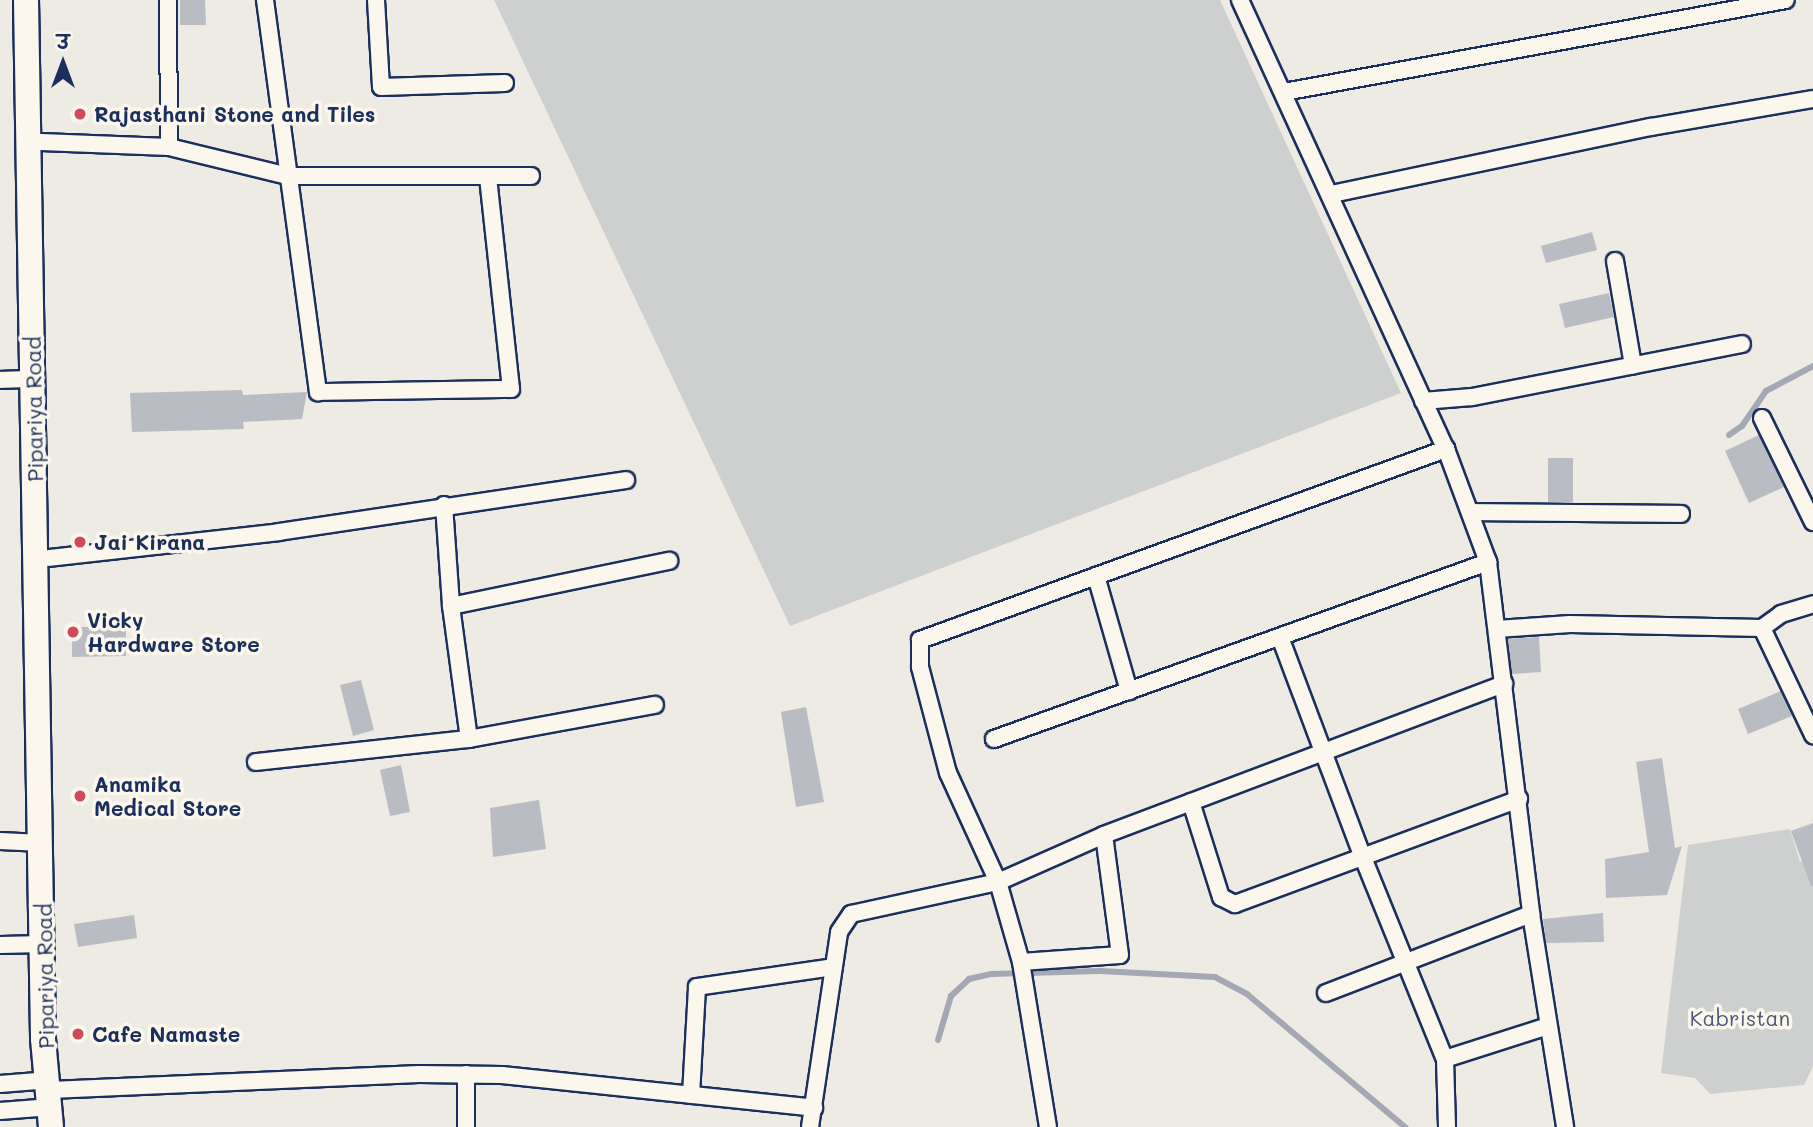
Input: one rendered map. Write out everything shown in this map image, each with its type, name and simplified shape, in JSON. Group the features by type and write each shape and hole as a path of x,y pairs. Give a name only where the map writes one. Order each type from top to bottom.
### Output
{"main road":[{"name":"Pipariya Road","path":"26,0 42,843 43,1039 50,1101"},
{"name":"Pipariya Road","path":"38,0 56,987 56,1040 50,1101"}],"street":[{"path":"168,0 169,147"},
{"path":"265,0 315,387 321,393 510,389 488,176"},
{"path":"376,0 381,87 505,83"},
{"path":"1240,0 1332,194 1446,449 1472,512 1488,562 1531,914 1565,1127"},
{"path":"1284,92 1786,0"},
{"path":"1332,194 1651,127 1813,99"},
{"path":"41,142 169,147 288,176 531,176"},
{"path":"1615,261 1633,365"},
{"path":"1423,401 1472,397 1742,344"},
{"path":"0,380 34,379"},
{"path":"1762,418 1813,523"},
{"path":"1048,1127 1021,963 998,882 948,773 920,667 920,640 1446,449"},
{"path":"49,558 279,532 444,505 626,480"},
{"path":"444,505 451,606 469,739"},
{"path":"1472,512 1681,514"},
{"path":"451,606 668,561"},
{"path":"994,739 1488,562"},
{"path":"1096,576 1129,691"},
{"path":"1497,629 1570,624 1762,628 1781,614 1813,604"},
{"path":"1762,628 1813,735"},
{"path":"1280,637 1364,860 1445,1059 1447,1127"},
{"path":"810,1127 839,932 851,914 998,882 1104,835 1322,750 1504,684"},
{"path":"256,762 469,739 654,705"},
{"path":"1191,802 1225,902 1239,904 1364,860 1519,799"},
{"path":"1021,963 1120,955 1104,835"},
{"path":"0,841 42,843"},
{"path":"1326,993 1531,914"},
{"path":"0,945 43,944"},
{"path":"691,1095 697,987 834,967"},
{"path":"1445,1059 1548,1026"},
{"path":"466,1074 466,1127"},
{"path":"0,1111 24,1109 50,1101 466,1074 814,1108"},
{"path":"0,1084 21,1083 50,1101"},
{"path":"21,1083 24,1109"}],"green space":[{"path":"494,0 1220,0 1401,393 790,626"},
{"name":"Kabristan","path":"1790,829 1800,862 1813,859 1813,1066 1804,1085 1710,1094 1695,1078 1661,1073 1688,845"}],"building":[{"path":"180,0 205,0 206,25 180,25"},
{"path":"1592,232 1597,250 1546,263 1541,246"},
{"path":"1609,293 1614,317 1565,328 1559,304"},
{"path":"242,390 243,395 307,392 302,419 243,422 244,429 132,432 130,393"},
{"path":"1759,435 1784,487 1749,503 1725,451"},
{"path":"1548,458 1573,458 1573,502 1548,502"},
{"path":"72,627 126,627 126,656 72,657"},
{"path":"1539,637 1541,672 1512,674 1508,639"},
{"path":"361,680 374,730 353,736 340,685"},
{"path":"1781,691 1792,716 1748,734 1738,709"},
{"path":"806,707 824,802 796,807 781,712"},
{"path":"1662,758 1675,848 1682,846 1667,895 1606,898 1605,859 1649,852 1636,762"},
{"path":"401,765 410,812 390,816 380,770"},
{"path":"539,800 546,849 493,857 490,808"},
{"path":"1813,823 1813,886 1811,886 1791,831"},
{"path":"1603,913 1604,942 1546,943 1543,919"},
{"path":"134,915 137,938 78,947 74,924"}],"waterway":[{"path":"1729,435 1742,426 1766,391 1813,366"},
{"path":"938,1040 951,996 969,979 991,974 1100,971 1215,977 1247,994 1405,1127"}],"place":[{"name":"Rajasthani Stone and Tiles","path":"80,114"},
{"name":"Jai Kirana","path":"80,542"},
{"name":"Vicky Hardware Store","path":"73,632"},
{"name":"Anamika Medical Store","path":"80,796"},
{"name":"Cafe Namaste","path":"78,1034"}]}
